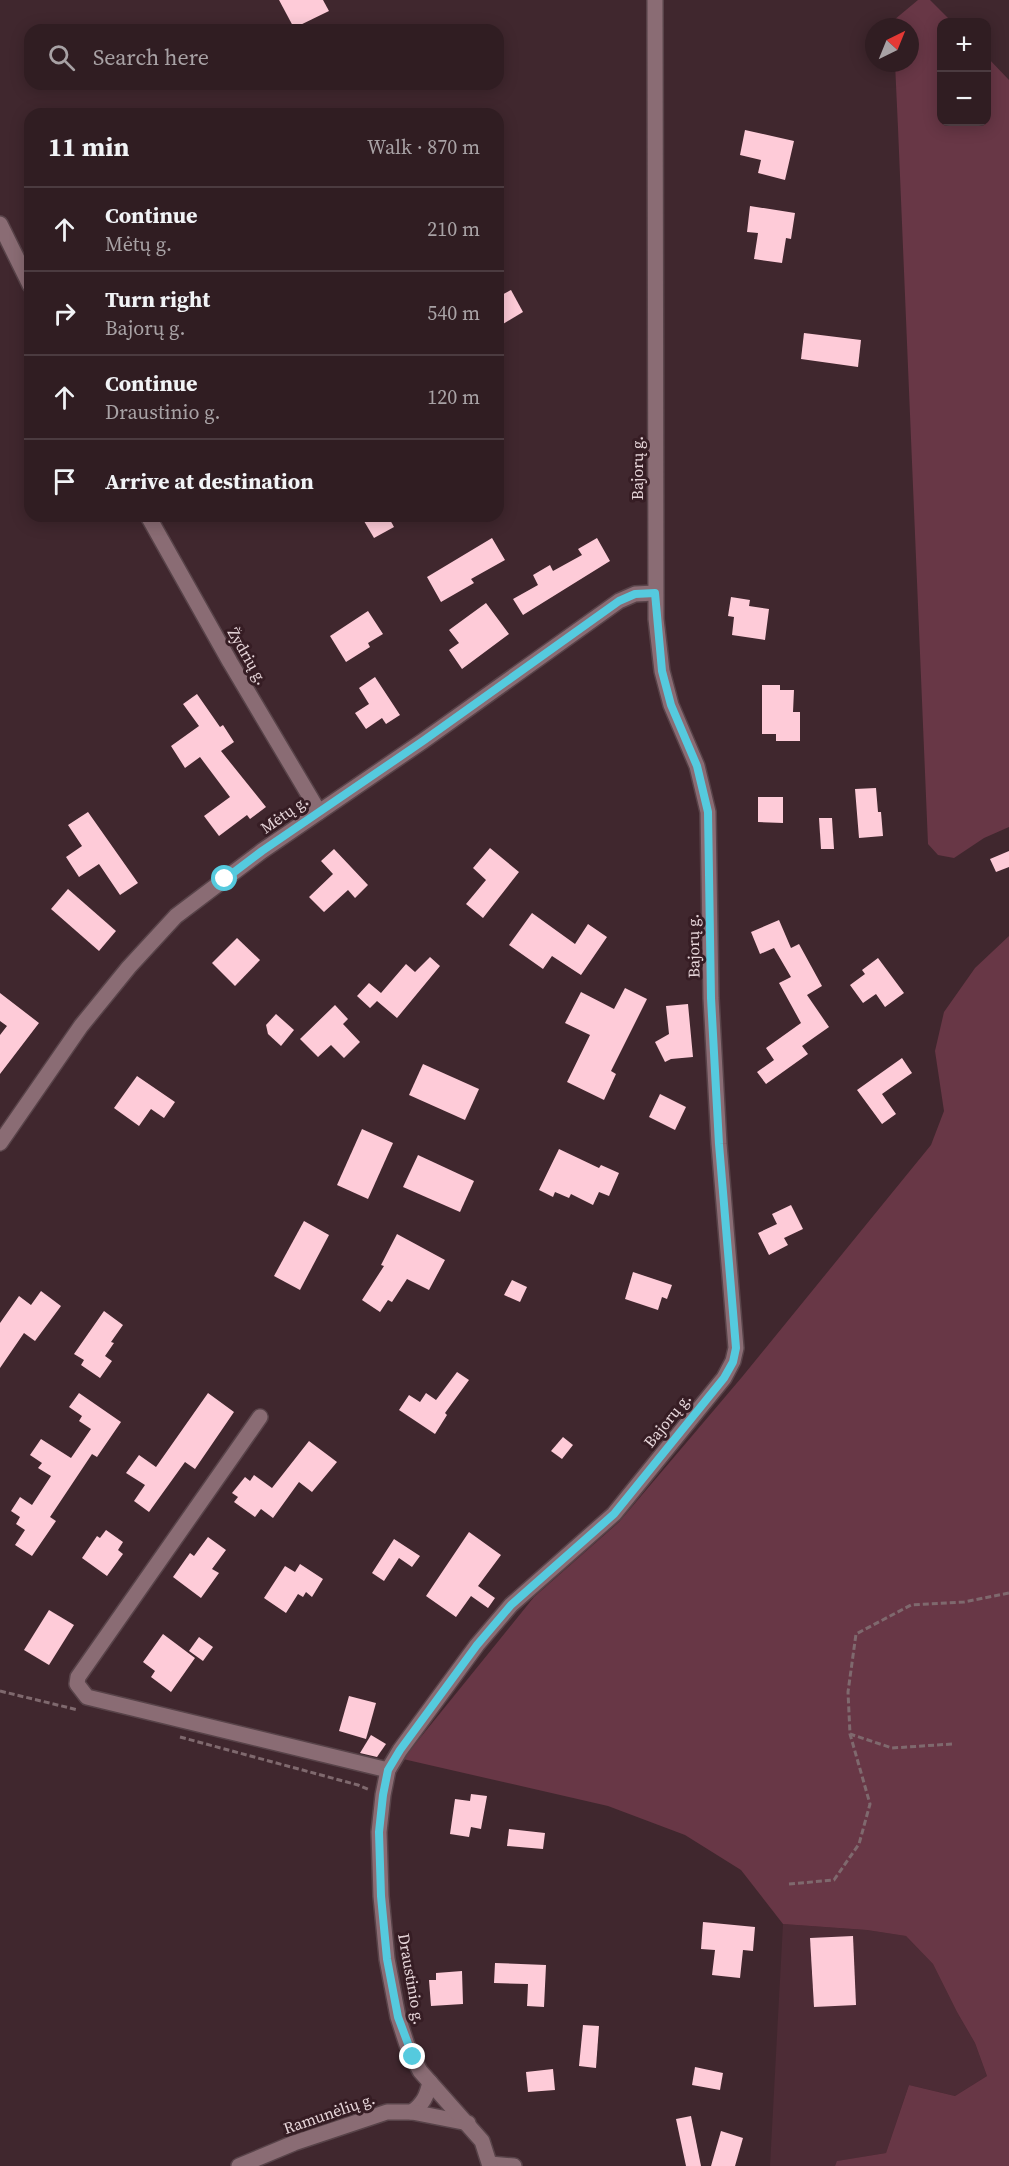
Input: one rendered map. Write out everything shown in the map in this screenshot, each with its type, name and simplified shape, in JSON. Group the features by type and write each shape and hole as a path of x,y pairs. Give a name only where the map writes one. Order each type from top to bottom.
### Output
{"street":[{"name":"Bajorų g.","path":"388,1770 400,1750 477,1645 511,1605 614,1514 724,1378 733,1362 736,1348 720,1154 711,998 708,812 697,766 671,705 665,682 656,619 654,0"},
{"path":"0,224 24,273"},
{"name":"Žydrių g.","path":"151,522 230,662 319,812"},
{"name":"Mėtų g.","path":"0,1143 81,1026 129,967 176,916 262,851 423,741 619,601 635,594 655,593"},
{"path":"260,1416 78,1677 77,1684 87,1697 388,1770"},
{"name":"Draustinio g.","path":"388,1770 379,1832 381,1896 387,1959 398,2017 407,2045 420,2071 482,2141 490,2165"},
{"path":"412,2112 420,2106 427,2095 430,2082"},
{"name":"Ramunėlių g.","path":"239,2166 294,2144 387,2112 412,2112 468,2123"},
{"path":"490,2165 514,2166"}],"path":[{"path":"789,1884 834,1880 859,1844 870,1804 850,1734 849,1692 856,1634 911,1605 964,1602 1009,1593"},
{"path":"0,1691 83,1711"},
{"path":"850,1734 892,1748 952,1744"},
{"path":"174,1736 358,1785 383,1795"}],"shaded area":[{"path":"918,0 930,0 948,18 937,18 937,126 991,126 991,61 1009,80 1009,827 984,838 954,858 938,855 928,844 895,72 919,72 919,18 896,18"},
{"path":"1009,936 1009,2166 835,2166 837,2161 886,2153 909,2085 955,2096 987,2076 975,2043 933,1964 906,1936 867,1930 783,1924 741,1870 685,1835 608,1806 403,1759 534,1597 619,1522 742,1377 931,1145 944,1111 935,1051 944,1012 975,968"},
{"path":"783,1924 867,1930 906,1936 933,1964 975,2043 987,2076 955,2096 909,2085 886,2153 838,2161 835,2166 770,2166"}],"building":[{"path":"279,0 323,0 329,11 302,24 292,24"},
{"path":"745,130 794,141 785,180 758,173 761,160 740,155"},
{"path":"750,206 795,213 791,239 786,238 782,263 754,259 758,233 747,232"},
{"path":"511,290 523,312 504,323 504,294"},
{"path":"804,333 861,340 858,367 801,359"},
{"path":"365,522 391,522 394,527 374,538"},
{"path":"492,538 505,560 471,579 474,583 441,602 427,577"},
{"path":"597,538 610,561 523,615 513,599 538,585 533,575 550,565 553,571 582,555 578,549"},
{"path":"731,597 750,600 749,606 769,609 765,640 732,635 734,617 728,616"},
{"path":"486,603 509,634 462,669 449,650 459,643 449,630"},
{"path":"368,611 383,634 368,643 370,647 346,662 330,636"},
{"path":"375,677 400,715 386,724 382,718 366,729 355,713 369,704 359,688"},
{"path":"762,685 780,685 780,690 794,690 793,712 800,712 800,741 776,741 776,734 762,734"},
{"path":"197,694 220,727 223,725 234,742 221,751 266,807 250,819 247,815 219,836 204,816 230,797 200,757 185,768 171,746 199,726 183,704"},
{"path":"876,788 883,836 859,838 855,789"},
{"path":"758,797 783,797 783,823 758,822"},
{"path":"88,812 138,883 120,895 99,864 79,877 66,857 82,846 68,825"},
{"path":"819,818 832,818 834,849 821,849"},
{"path":"490,848 519,872 483,918 466,904 486,880 473,868"},
{"path":"334,849 368,885 355,898 348,890 324,912 309,897 333,874 321,861"},
{"path":"1009,851 1009,867 996,872 990,859"},
{"path":"68,889 116,931 99,951 51,909"},
{"path":"532,913 575,944 588,924 607,937 581,975 552,956 543,969 509,945"},
{"path":"779,920 791,948 799,944 822,986 807,995 829,1027 802,1046 808,1054 766,1084 757,1072 774,1060 766,1048 801,1023 779,983 791,977 774,948 760,954 751,932"},
{"path":"237,938 260,960 235,986 212,963"},
{"path":"430,957 440,966 397,1018 377,1001 370,1008 357,996 369,983 381,993 406,964 415,972"},
{"path":"878,958 904,993 885,1007 876,994 863,1003 850,985 865,974 862,970"},
{"path":"625,988 647,999 611,1071 616,1074 604,1100 567,1082 590,1035 565,1023 581,992 614,1009"},
{"path":"0,993 39,1023 0,1074 0,1035 7,1026 0,1021"},
{"path":"688,1004 693,1057 671,1059 665,1062 655,1042 669,1034 666,1006"},
{"path":"335,1005 348,1019 343,1024 360,1042 344,1058 331,1045 318,1057 300,1039"},
{"path":"276,1014 294,1030 281,1046 268,1034 266,1025"},
{"path":"902,1058 912,1073 882,1094 896,1114 882,1124 857,1090"},
{"path":"423,1064 479,1089 465,1120 409,1095"},
{"path":"137,1076 175,1102 164,1118 151,1109 139,1126 114,1108"},
{"path":"660,1094 686,1107 675,1130 649,1117"},
{"path":"362,1129 393,1143 368,1199 337,1185"},
{"path":"559,1149 599,1168 601,1165 619,1173 609,1196 599,1192 593,1205 571,1194 569,1198 555,1192 553,1197 539,1190"},
{"path":"418,1155 474,1181 460,1212 403,1187"},
{"path":"791,1205 803,1229 784,1238 788,1245 769,1255 758,1233 777,1224 772,1214"},
{"path":"304,1221 329,1235 300,1290 274,1276"},
{"path":"397,1234 445,1260 429,1290 407,1279 392,1302 388,1300 380,1312 362,1300 384,1266 381,1265"},
{"path":"633,1272 672,1285 667,1299 662,1297 658,1310 625,1299"},
{"path":"512,1280 527,1287 520,1302 504,1295"},
{"path":"41,1291 61,1306 35,1341 24,1333 0,1368 0,1323 19,1296 31,1305"},
{"path":"104,1311 123,1325 111,1342 114,1343 105,1356 112,1361 100,1378 81,1365 84,1360 74,1354"},
{"path":"457,1372 469,1380 445,1413 447,1415 435,1434 399,1410 409,1395 420,1402 426,1393 436,1400"},
{"path":"79,1393 121,1422 97,1457 92,1454 50,1517 56,1521 32,1556 15,1545 25,1530 16,1524 20,1517 11,1511 20,1497 32,1505 51,1476 38,1468 42,1463 30,1455 41,1439 71,1458 91,1429 79,1421 82,1416 69,1407"},
{"path":"208,1393 234,1412 195,1469 185,1462 149,1512 134,1501 145,1485 126,1473 139,1455 156,1467"},
{"path":"563,1437 573,1445 562,1459 551,1451"},
{"path":"309,1441 337,1462 312,1492 299,1482 273,1518 261,1509 255,1517 234,1502 238,1497 232,1493 245,1477 250,1481 254,1475 272,1488"},
{"path":"106,1530 123,1542 118,1550 123,1554 107,1576 82,1558 97,1536 100,1538"},
{"path":"469,1532 501,1555 478,1586 495,1598 488,1608 471,1596 456,1617 426,1596"},
{"path":"208,1537 226,1550 212,1569 219,1573 201,1598 173,1577 190,1553 194,1556"},
{"path":"394,1539 420,1556 412,1567 399,1558 384,1581 372,1573"},
{"path":"300,1564 323,1579 312,1597 306,1592 303,1597 298,1594 286,1613 264,1598 285,1566 295,1572"},
{"path":"49,1610 74,1625 49,1665 24,1650"},
{"path":"163,1634 195,1658 171,1692 151,1677 155,1671 143,1662"},
{"path":"199,1637 213,1647 203,1661 189,1651"},
{"path":"349,1696 376,1703 366,1739 339,1731"},
{"path":"371,1735 386,1744 377,1757 360,1753"},
{"path":"471,1794 487,1796 481,1829 471,1827 469,1837 450,1834 455,1799 470,1801"},
{"path":"509,1829 545,1833 543,1849 507,1846"},
{"path":"703,1922 755,1927 753,1951 743,1950 740,1978 712,1975 715,1950 701,1949"},
{"path":"853,1936 856,2005 814,2007 810,1938"},
{"path":"495,1963 546,1965 544,2007 527,2006 528,1984 494,1983"},
{"path":"462,1971 463,2004 431,2006 429,1980 436,1980 436,1973"},
{"path":"583,2025 599,2026 596,2068 579,2066"},
{"path":"695,2067 723,2073 720,2090 692,2085"},
{"path":"553,2069 555,2090 528,2092 526,2072"},
{"path":"691,2116 701,2166 686,2166 676,2119"},
{"path":"721,2131 743,2138 735,2166 711,2166"}],"route":[{"path":"225,879 619,601 635,594 655,593 662,671 671,705 697,766 708,812 711,998 719,1144 736,1348 733,1362 724,1378 614,1514 511,1605 477,1645 400,1750 388,1770 379,1832 381,1896 387,1959 398,2017 413,2057"}]}
